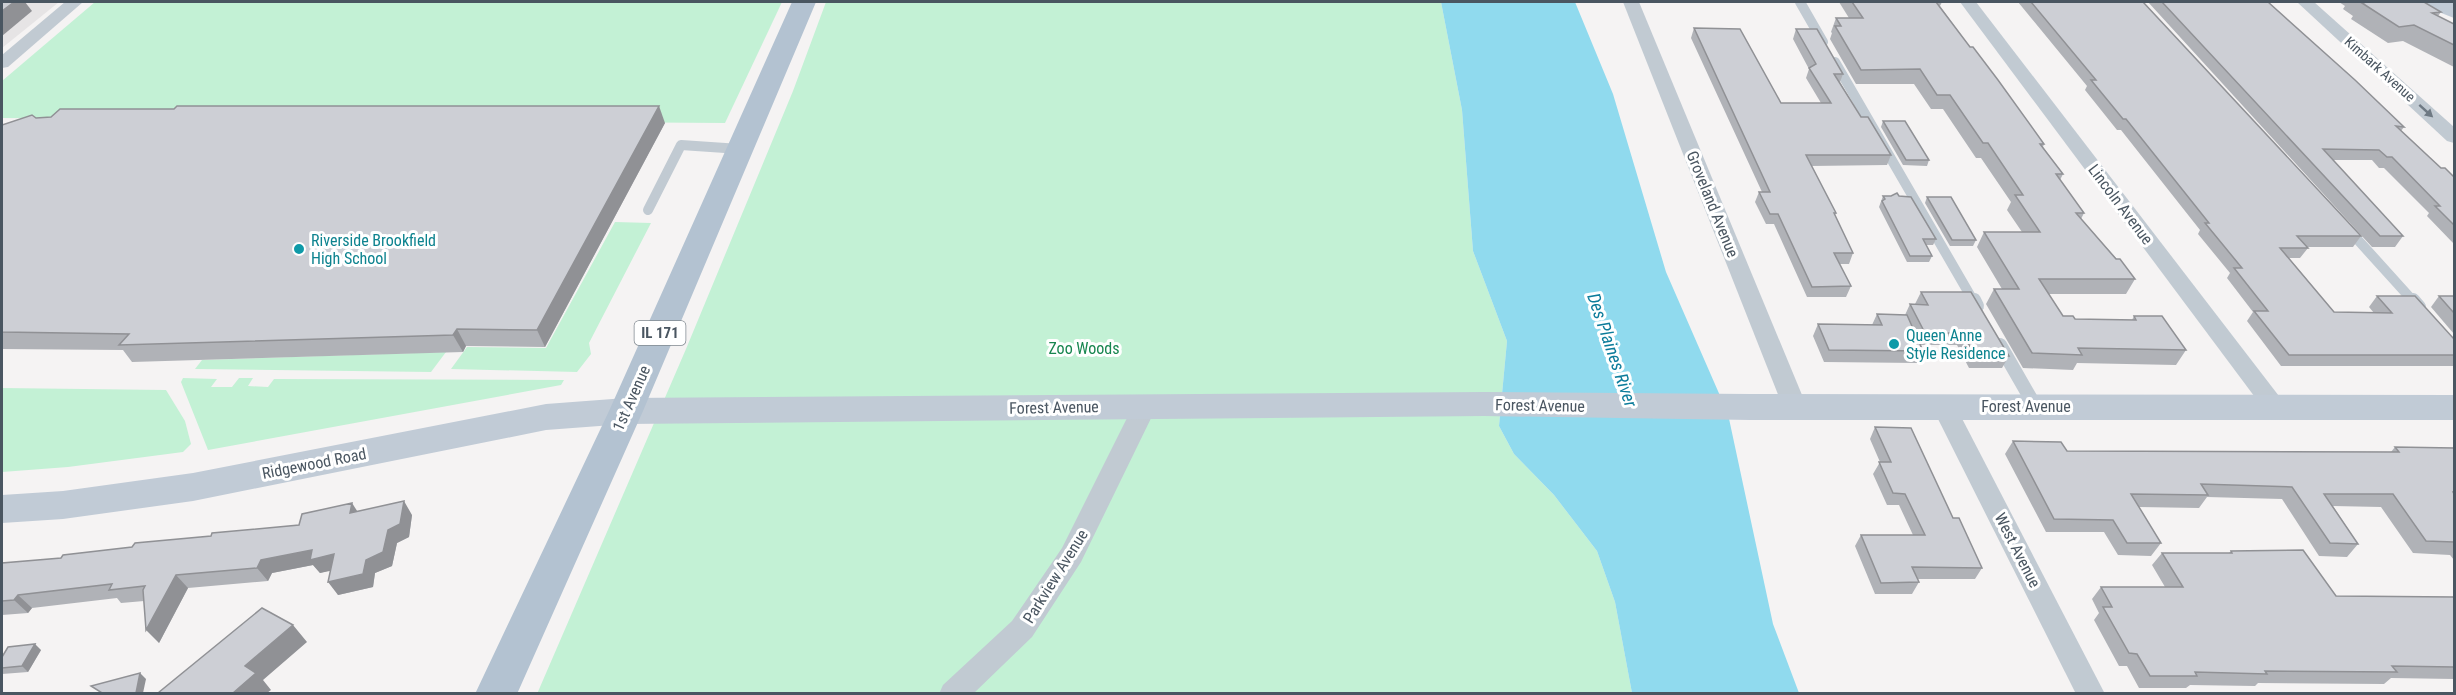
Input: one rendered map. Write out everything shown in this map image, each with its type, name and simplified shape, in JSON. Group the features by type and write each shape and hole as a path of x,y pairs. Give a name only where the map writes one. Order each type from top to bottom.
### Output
{"main road":[{"name":"1st Avenue","path":"496,693 626,411 804,2"}],"street":[{"path":"2,63 75,2"},
{"name":"Groveland Avenue","path":"1631,2 1795,407"},
{"name":"Lincoln Avenue","path":"1968,2 2274,406"},
{"name":"Kimbark Avenue","path":"2305,2 2454,137"},
{"path":"2435,2 2454,11"},
{"name":"Forest Avenue","path":"626,411 1484,404 1750,407 2454,408"},
{"name":"Parkview Avenue","path":"953,693 1022,629 1072,555 1146,406"},
{"name":"West Avenue","path":"1944,407 2091,693"},
{"name":"Ridgewood Road","path":"2,509 63,505 193,487 546,417 626,411"}],"lane":[{"path":"1800,2 2035,406"},
{"path":"648,210 681,145 740,149"},
{"path":"2341,222 2430,319"}],"shaded area":[{"path":"2,2 59,2 2,48"}],"green space":[{"path":"95,2 782,2 725,123 2,118 2,81"},
{"name":"Zoo Woods","path":"826,2 1441,2 1462,110 1473,251 1507,341 1499,426 1514,454 1554,495 1597,551 1615,602 1632,693 537,694 686,349 793,91"},
{"path":"615,222 651,223 589,343 591,354 577,372 451,369 467,347 546,348"},
{"path":"446,352 431,372 195,369 202,360"},
{"path":"183,378 217,379 211,387 232,387 239,378 253,378 248,386 268,387 274,379 564,380 561,385 208,450 181,382"},
{"path":"2,388 166,390 185,421 191,444 183,452 68,467 2,472"}],"water":[{"name":"Des Plaines River","path":"1441,2 1575,2 1613,94 1666,272 1728,414 1773,624 1799,693 1632,693 1615,602 1597,551 1554,495 1514,454 1499,426 1507,341 1473,251 1462,110"}],"building":[{"path":"2,2 14,2 2,11"},
{"path":"1852,2 1936,2 1970,47 1973,47 2044,144 2040,144 2063,174 2056,174 2084,213 2076,213 2116,259 2120,259 2135,279 2039,279 2063,316 2073,316 2075,319 2136,320 2134,316 2162,316 2186,350 2078,348 2082,355 2032,353 1994,289 2019,289 1984,232 2040,232 2015,195 2023,195 1988,143 1983,143 1950,95 1937,95 1920,69 1861,70 1835,26 1841,26 1836,18 1863,18"},
{"path":"2031,2 2143,2 2361,236 2297,236 2308,248 2280,248 2334,312 2392,313 2377,296 2415,296 2454,339 2454,355 2289,355 2254,311 2268,311 2234,268 2242,268 2126,119 2123,119 2091,80 2096,80"},
{"path":"2162,2 2268,2 2355,80 2404,127 2396,126 2441,168 2445,168 2454,177 2454,225 2435,206 2440,206 2392,157 2387,157 2379,150 2323,149 2403,236 2380,236"},
{"path":"2424,2 2441,12 2432,13 2454,24 2454,45 2414,25 2399,27 2362,3"},
{"path":"1694,28 1740,29 1781,103 1831,103 1809,68 1816,64 1796,29 1817,29 1843,74 1834,74 1861,117 1868,117 1891,155 1806,155 1836,213 1834,213 1853,253 1834,253 1851,286 1812,287 1778,214 1770,214 1759,192 1770,192"},
{"name":"Riverside Brookfield High School","path":"177,106 659,106 537,330 457,329 453,335 119,345 129,334 2,332 2,125 32,115 36,118 51,117 60,109 174,109"},
{"path":"1883,121 1905,121 1929,160 1906,160"},
{"path":"1897,193 1899,196 1911,197 1936,239 1923,239 1932,256 1910,256 1882,201 1885,199 1883,196"},
{"path":"1927,197 1951,197 1976,240 1952,240"},
{"path":"1921,292 1971,292 2009,356 1975,356 1963,333 1925,333 1910,304 1928,305"},
{"path":"2439,296 2454,296 2454,313"},
{"path":"1877,314 1907,315 1923,351 1829,350 1818,324 1882,325"},
{"path":"1875,427 1911,428 1953,518 1959,518 1982,568 1912,567 1919,582 1881,583 1861,535 1925,535 1905,494 1893,493 1879,462 1891,462"},
{"path":"2013,441 2061,442 2067,451 2399,452 2395,447 2454,448 2454,542 2426,541 2393,494 2324,494 2358,544 2330,543 2292,487 2201,484 2208,495 2131,494 2161,543 2127,543 2113,520 2054,519"},
{"path":"404,501 400,524 388,530 383,552 366,560 363,574 328,582 334,554 310,560 312,550 261,560 257,568 176,575 146,630 143,590 145,586 109,590 112,584 18,595 14,600 2,601 2,563 61,558 63,555 132,547 135,543 211,536 212,533 299,525 302,514 352,503 350,513"},
{"path":"2303,550 2336,596 2454,597 2454,667 2392,666 2397,672 2265,671 2267,674 2195,672 2197,676 2150,676 2137,654 2129,653 2103,607 2112,607 2101,587 2183,587 2162,553"},
{"path":"262,608 293,625 245,666 256,673 233,693 158,693"},
{"path":"35,644 22,666 2,668 2,657 8,647"},
{"path":"140,673 136,693 102,693 91,686"}],"place":[{"name":"Riverside Brookfield High School","path":"299,249"},
{"name":"Queen Anne Style Residence","path":"1894,344"}]}
